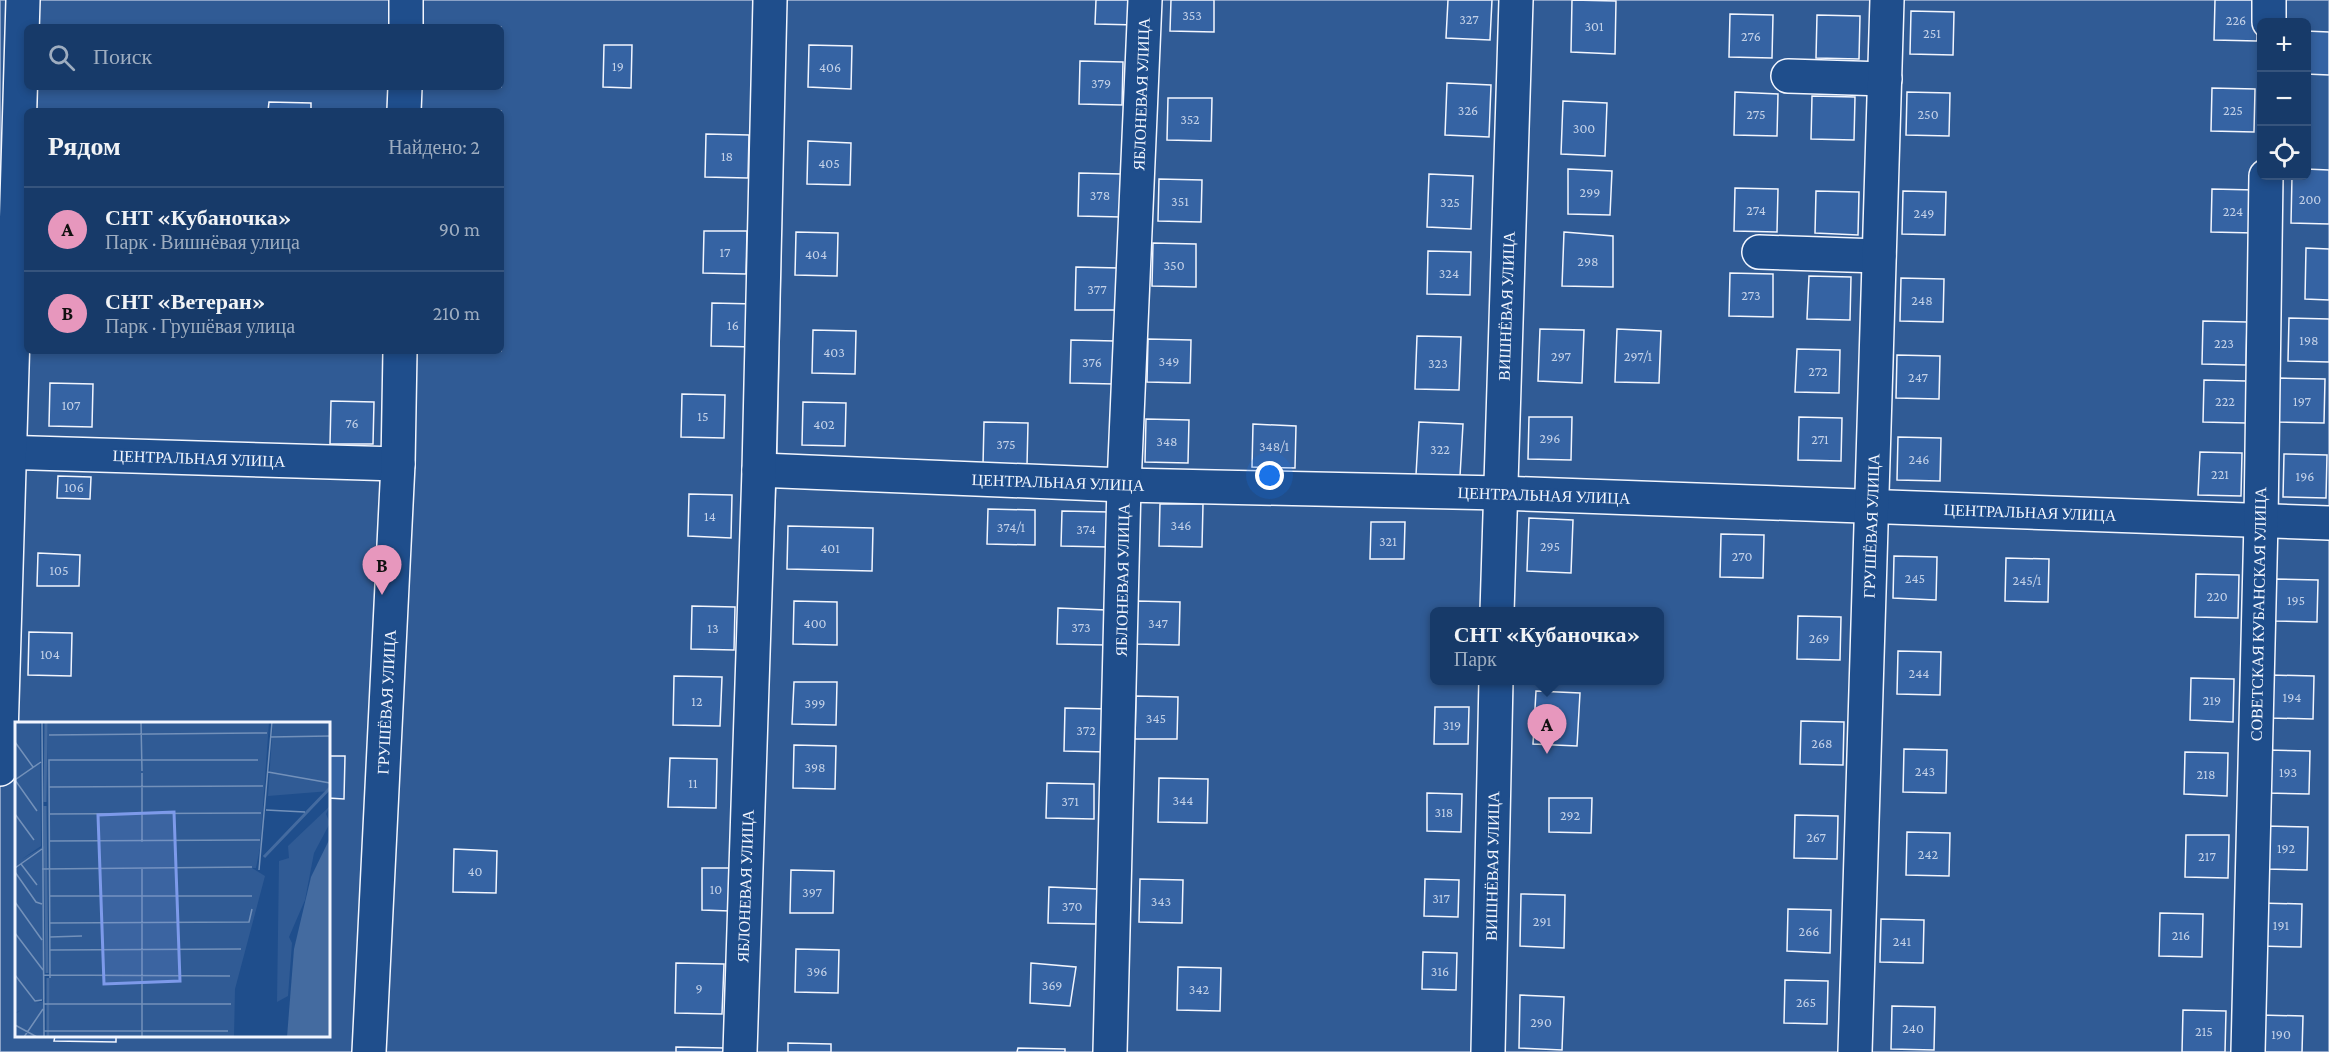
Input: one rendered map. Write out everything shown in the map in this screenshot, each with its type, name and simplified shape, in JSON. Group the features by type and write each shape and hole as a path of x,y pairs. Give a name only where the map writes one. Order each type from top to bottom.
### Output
{"street":[{"path":"0,769 5,452 23,0"},
{"path":"406,0 406,24"},
{"name":"ЯБЛОНЕВАЯ УЛИЦА","path":"740,1052 759,470 770,0"},
{"name":"ЯБЛОНЕВАЯ УЛИЦА","path":"1110,1052 1124,485 1145,0"},
{"name":"ВИШНЁВАЯ УЛИЦА","path":"1497,607 1516,0"},
{"name":"ГРУШЁВАЯ УЛИЦА","path":"1855,1052 1887,0"},
{"path":"2269,0 2269,18"},
{"path":"1788,76 1885,79"},
{"path":"404,108 405,90"},
{"name":"СОВЕТСКАЯ КУБАНСКАЯ УЛИЦА","path":"2248,1052 2261,520 2266,180"},
{"path":"1759,252 1879,256"},
{"name":"ГРУШЁВАЯ УЛИЦА","path":"369,1052 398,464 400,354"},
{"name":"ЦЕНТРАЛЬНАЯ УЛИЦА","path":"5,452 398,464"},
{"name":"ЦЕНТРАЛЬНАЯ УЛИЦА","path":"759,470 1124,485 1500,493 2329,523"},
{"name":"ВИШНЁВАЯ УЛИЦА","path":"1488,1052 1496,685"}],"shaded area":[{"path":"0,0 779,0 748,1052 0,1052"},
{"path":"786,0 2329,0 2329,1052 754,1052 777,455"}],"building":[{"path":"1096,0 1137,0 1137,25 1095,24"},
{"path":"1171,0 1214,0 1214,32 1170,31"},
{"path":"1448,0 1492,0 1490,40 1446,38"},
{"path":"1572,0 1616,1 1615,54 1571,52"},
{"path":"2215,0 2258,0 2257,41 2214,40"},
{"path":"1911,11 1954,12 1953,55 1910,54"},
{"path":"1730,14 1773,15 1772,58 1729,57"},
{"path":"1817,15 1860,16 1859,59 1816,58"},
{"path":"2311,31 2329,32 2329,75 2311,74"},
{"path":"604,45 632,45 631,88 603,87"},
{"path":"809,45 852,46 851,89 808,87"},
{"path":"1080,61 1123,62 1122,105 1079,104"},
{"path":"1447,83 1491,85 1489,137 1445,135"},
{"path":"2212,88 2255,89 2254,132 2211,131"},
{"path":"1735,92 1778,94 1777,136 1734,135"},
{"path":"1907,92 1950,93 1949,136 1906,135"},
{"path":"1812,96 1855,97 1854,140 1811,139"},
{"path":"1168,98 1212,98 1211,141 1167,140"},
{"path":"1563,101 1607,103 1605,156 1561,154"},
{"path":"269,102 311,103 311,108 268,108"},
{"path":"706,134 749,135 748,178 705,177"},
{"path":"808,141 851,143 850,185 807,184"},
{"path":"1568,169 1612,171 1610,215 1568,214"},
{"path":"2311,169 2329,170 2329,224 2291,223 2292,180 2311,180"},
{"path":"1079,173 1122,174 1121,217 1078,216"},
{"path":"1429,174 1473,176 1471,229 1427,227"},
{"path":"1159,179 1202,180 1201,222 1158,221"},
{"path":"1735,188 1778,189 1777,232 1734,231"},
{"path":"2212,189 2255,190 2254,233 2211,232"},
{"path":"1816,191 1859,192 1858,235 1815,233"},
{"path":"1903,191 1946,192 1945,235 1902,234"},
{"path":"704,231 747,231 746,274 703,273"},
{"path":"796,232 838,233 837,276 795,275"},
{"path":"1564,232 1613,236 1613,287 1562,286"},
{"path":"1153,243 1196,244 1196,287 1152,286"},
{"path":"2306,248 2329,249 2329,300 2305,299"},
{"path":"1428,251 1471,252 1470,295 1427,294"},
{"path":"1076,267 1119,268 1118,310 1075,310"},
{"path":"1730,273 1773,274 1773,317 1729,316"},
{"path":"1809,276 1851,277 1850,320 1807,319"},
{"path":"1901,278 1944,279 1943,322 1900,321"},
{"path":"712,303 755,304 754,347 711,346"},
{"path":"2289,318 2329,319 2329,362 2288,361"},
{"path":"2203,321 2247,322 2246,365 2202,364"},
{"path":"1540,329 1584,330 1582,383 1538,381"},
{"path":"1617,329 1661,331 1659,383 1615,382"},
{"path":"813,330 856,331 855,374 812,373"},
{"path":"1417,336 1461,337 1459,390 1415,389"},
{"path":"1148,339 1191,340 1190,383 1147,382"},
{"path":"1071,340 1115,341 1114,384 1070,383"},
{"path":"1797,349 1840,350 1839,393 1795,392"},
{"path":"1897,355 1940,356 1939,399 1896,398"},
{"path":"2279,378 2325,379 2324,423 2278,422"},
{"path":"2204,380 2246,381 2246,423 2203,422"},
{"path":"50,383 93,384 92,427 49,426"},
{"path":"682,394 725,395 724,438 681,437"},
{"path":"331,401 374,402 373,444 330,444"},
{"path":"803,402 846,403 845,446 802,445"},
{"path":"1529,417 1572,417 1571,460 1528,459"},
{"path":"1799,417 1842,418 1841,461 1798,460"},
{"path":"1146,419 1189,420 1188,463 1145,462"},
{"path":"984,422 1028,423 1027,466 983,465"},
{"path":"1419,422 1463,424 1460,476 1416,475"},
{"path":"1253,424 1296,426 1295,468 1252,467"},
{"path":"1898,437 1941,438 1940,481 1897,480"},
{"path":"2200,452 2242,453 2241,496 2198,495"},
{"path":"2284,454 2327,455 2326,498 2283,497"},
{"path":"58,476 91,477 90,499 57,498"},
{"path":"689,494 732,495 731,538 688,536"},
{"path":"1160,504 1203,504 1202,547 1159,546"},
{"path":"988,509 1035,510 1035,545 987,544"},
{"path":"1062,511 1110,512 1109,547 1061,546"},
{"path":"1529,518 1573,520 1571,573 1527,571"},
{"path":"1371,522 1405,522 1404,559 1370,559"},
{"path":"788,526 873,528 872,571 787,569"},
{"path":"1721,534 1764,535 1763,578 1720,577"},
{"path":"38,553 80,555 79,586 37,586"},
{"path":"1894,556 1937,557 1936,600 1893,598"},
{"path":"2006,558 2049,559 2048,602 2005,601"},
{"path":"2196,574 2239,575 2238,618 2195,617"},
{"path":"2275,579 2318,580 2317,622 2274,621"},
{"path":"794,601 837,602 837,645 793,644"},
{"path":"1137,601 1180,602 1179,645 1136,644"},
{"path":"692,606 735,607 734,650 691,649"},
{"path":"1058,608 1106,610 1105,645 1057,644"},
{"path":"1798,616 1841,617 1840,660 1797,659"},
{"path":"29,632 72,633 71,676 28,675"},
{"path":"1898,651 1941,652 1940,695 1897,694"},
{"path":"2271,675 2314,676 2313,719 2270,718"},
{"path":"674,676 722,677 720,726 673,725"},
{"path":"2191,678 2234,679 2233,722 2190,720"},
{"path":"794,682 837,682 836,725 792,724"},
{"path":"1536,691 1580,693 1577,746 1533,744"},
{"path":"1136,696 1178,697 1177,739 1135,739"},
{"path":"1435,707 1469,707 1468,744 1434,744"},
{"path":"1065,708 1108,709 1107,752 1064,751"},
{"path":"1801,721 1844,722 1843,765 1800,764"},
{"path":"794,745 836,746 835,789 793,788"},
{"path":"1904,749 1947,750 1946,793 1903,792"},
{"path":"2267,750 2310,751 2309,794 2266,793"},
{"path":"2185,752 2228,753 2227,796 2184,794"},
{"path":"330,756 345,756 344,799 330,798"},
{"path":"670,758 717,759 716,808 668,807"},
{"path":"1159,778 1208,779 1207,823 1158,822"},
{"path":"1047,783 1094,784 1094,819 1046,818"},
{"path":"1427,793 1462,794 1461,832 1427,831"},
{"path":"1549,798 1592,798 1591,833 1549,832"},
{"path":"1795,815 1838,816 1837,859 1794,858"},
{"path":"2265,826 2308,827 2307,870 2264,869"},
{"path":"1907,832 1950,833 1949,876 1906,875"},
{"path":"2186,835 2229,835 2228,878 2185,877"},
{"path":"454,849 497,851 496,893 453,892"},
{"path":"702,868 731,868 730,911 702,910"},
{"path":"791,870 834,871 833,913 790,913"},
{"path":"1140,879 1183,880 1182,923 1139,922"},
{"path":"1425,879 1459,880 1458,917 1424,916"},
{"path":"1049,887 1097,889 1096,924 1048,923"},
{"path":"1521,894 1565,895 1564,948 1520,946"},
{"path":"2260,903 2302,904 2301,947 2259,946"},
{"path":"1788,909 1831,910 1830,953 1787,951"},
{"path":"2160,913 2203,914 2202,957 2159,956"},
{"path":"1881,919 1924,920 1923,963 1880,962"},
{"path":"796,949 839,950 838,993 795,992"},
{"path":"1423,952 1457,953 1456,990 1422,989"},
{"path":"676,963 724,964 722,1014 675,1013"},
{"path":"1031,963 1076,967 1070,1006 1030,1003"},
{"path":"1178,967 1221,968 1220,1011 1177,1010"},
{"path":"1785,980 1828,981 1827,1024 1784,1023"},
{"path":"1520,995 1564,997 1562,1050 1519,1048"},
{"path":"1892,1006 1935,1007 1934,1050 1891,1049"},
{"path":"2183,1010 2226,1011 2225,1052 2182,1052"},
{"path":"2260,1015 2303,1016 2302,1052 2259,1052"},
{"path":"55,1037 116,1037 116,1042 54,1041"},
{"path":"788,1043 831,1044 831,1052 788,1052"},
{"path":"676,1047 724,1048 724,1052 676,1052"},
{"path":"1018,1048 1065,1049 1065,1052 1017,1052"}],"place":[{"name":"СНТ «Ветеран»","path":"382,595"},
{"name":"СНТ «Кубаночка»","path":"1547,754"}]}
